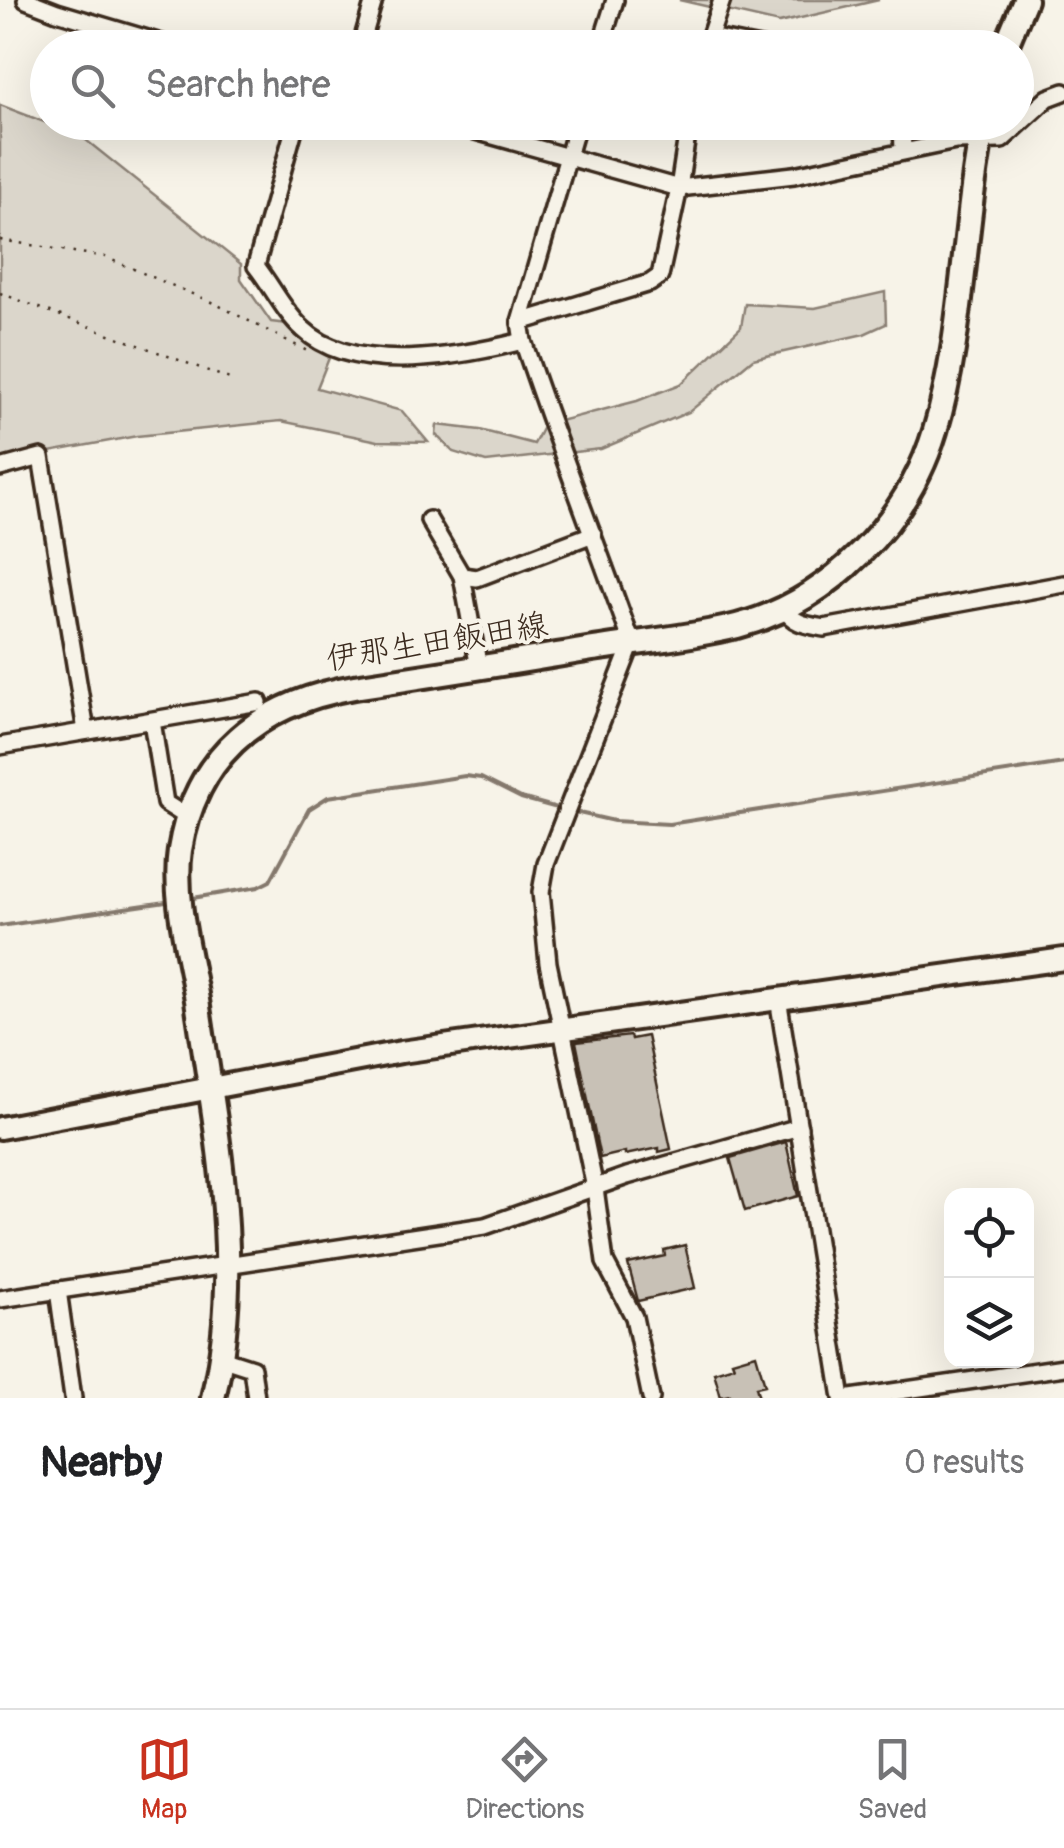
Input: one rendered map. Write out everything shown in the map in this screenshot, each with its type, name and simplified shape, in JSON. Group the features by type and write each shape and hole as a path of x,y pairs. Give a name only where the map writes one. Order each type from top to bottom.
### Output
{"main road":[{"path":"1012,30 1024,0"},
{"name":"伊那生田飯田線","path":"214,1398 230,1264 210,1087 180,887 180,853 188,818 204,779 226,749 278,709 332,690 740,625 784,608 830,579 873,540 900,504 927,454 942,405 981,140"}],"street":[{"path":"26,0 118,30"},
{"path":"365,30 374,0"},
{"path":"606,30 615,0"},
{"path":"711,30 722,0"},
{"path":"1034,111 1048,98 1064,92"},
{"path":"291,140 256,266 304,332 338,350 370,357 446,356 523,341"},
{"path":"509,140 679,188 794,174 946,140"},
{"path":"573,140 520,322 566,470 632,643 546,864 541,892 542,928 596,1188 605,1262 634,1317 652,1398"},
{"path":"520,322 650,283 660,276 686,140"},
{"path":"903,140 903,151"},
{"path":"0,468 42,457 86,731"},
{"path":"429,520 462,576 479,668"},
{"path":"462,576 476,578 593,534"},
{"path":"784,608 790,618 824,628 1064,584"},
{"path":"0,746 259,702"},
{"path":"152,720 165,803 188,818"},
{"path":"0,1128 401,1052 1064,959"},
{"path":"778,998 842,1398"},
{"path":"0,1299 485,1226 798,1127"},
{"path":"58,1290 74,1398"},
{"path":"221,1358 252,1368 256,1398"},
{"path":"851,1398 1064,1367"}],"path":[{"path":"0,240 105,257 216,304 320,357"},
{"path":"0,293 235,381"}],"shaded area":[{"path":"679,0 879,0 779,23"},
{"path":"0,105 30,116 30,140 86,140 241,264 241,279 271,322 288,324 331,353 317,388 402,411 428,442 378,441 281,421 137,436 0,461"},
{"path":"885,292 886,324 864,334 753,359 689,412 601,449 486,462 453,452 436,435 437,425 480,430 534,444 544,425 637,401 681,384 741,327 745,304 815,308"}],"building":[{"path":"647,1036 671,1149 600,1158 576,1042"},
{"path":"786,1142 798,1196 745,1211 730,1158"},
{"path":"685,1245 695,1288 638,1301 628,1264 665,1256 664,1250"},
{"path":"756,1354 765,1385 756,1387 759,1398 721,1397 714,1372 734,1366 732,1361"}],"waterway":[{"path":"570,811 614,821 669,824 1064,763"},
{"path":"187,899 258,887 270,881 309,809 328,797 465,776 481,778 521,798 561,809"},
{"path":"0,926 173,901"}]}
